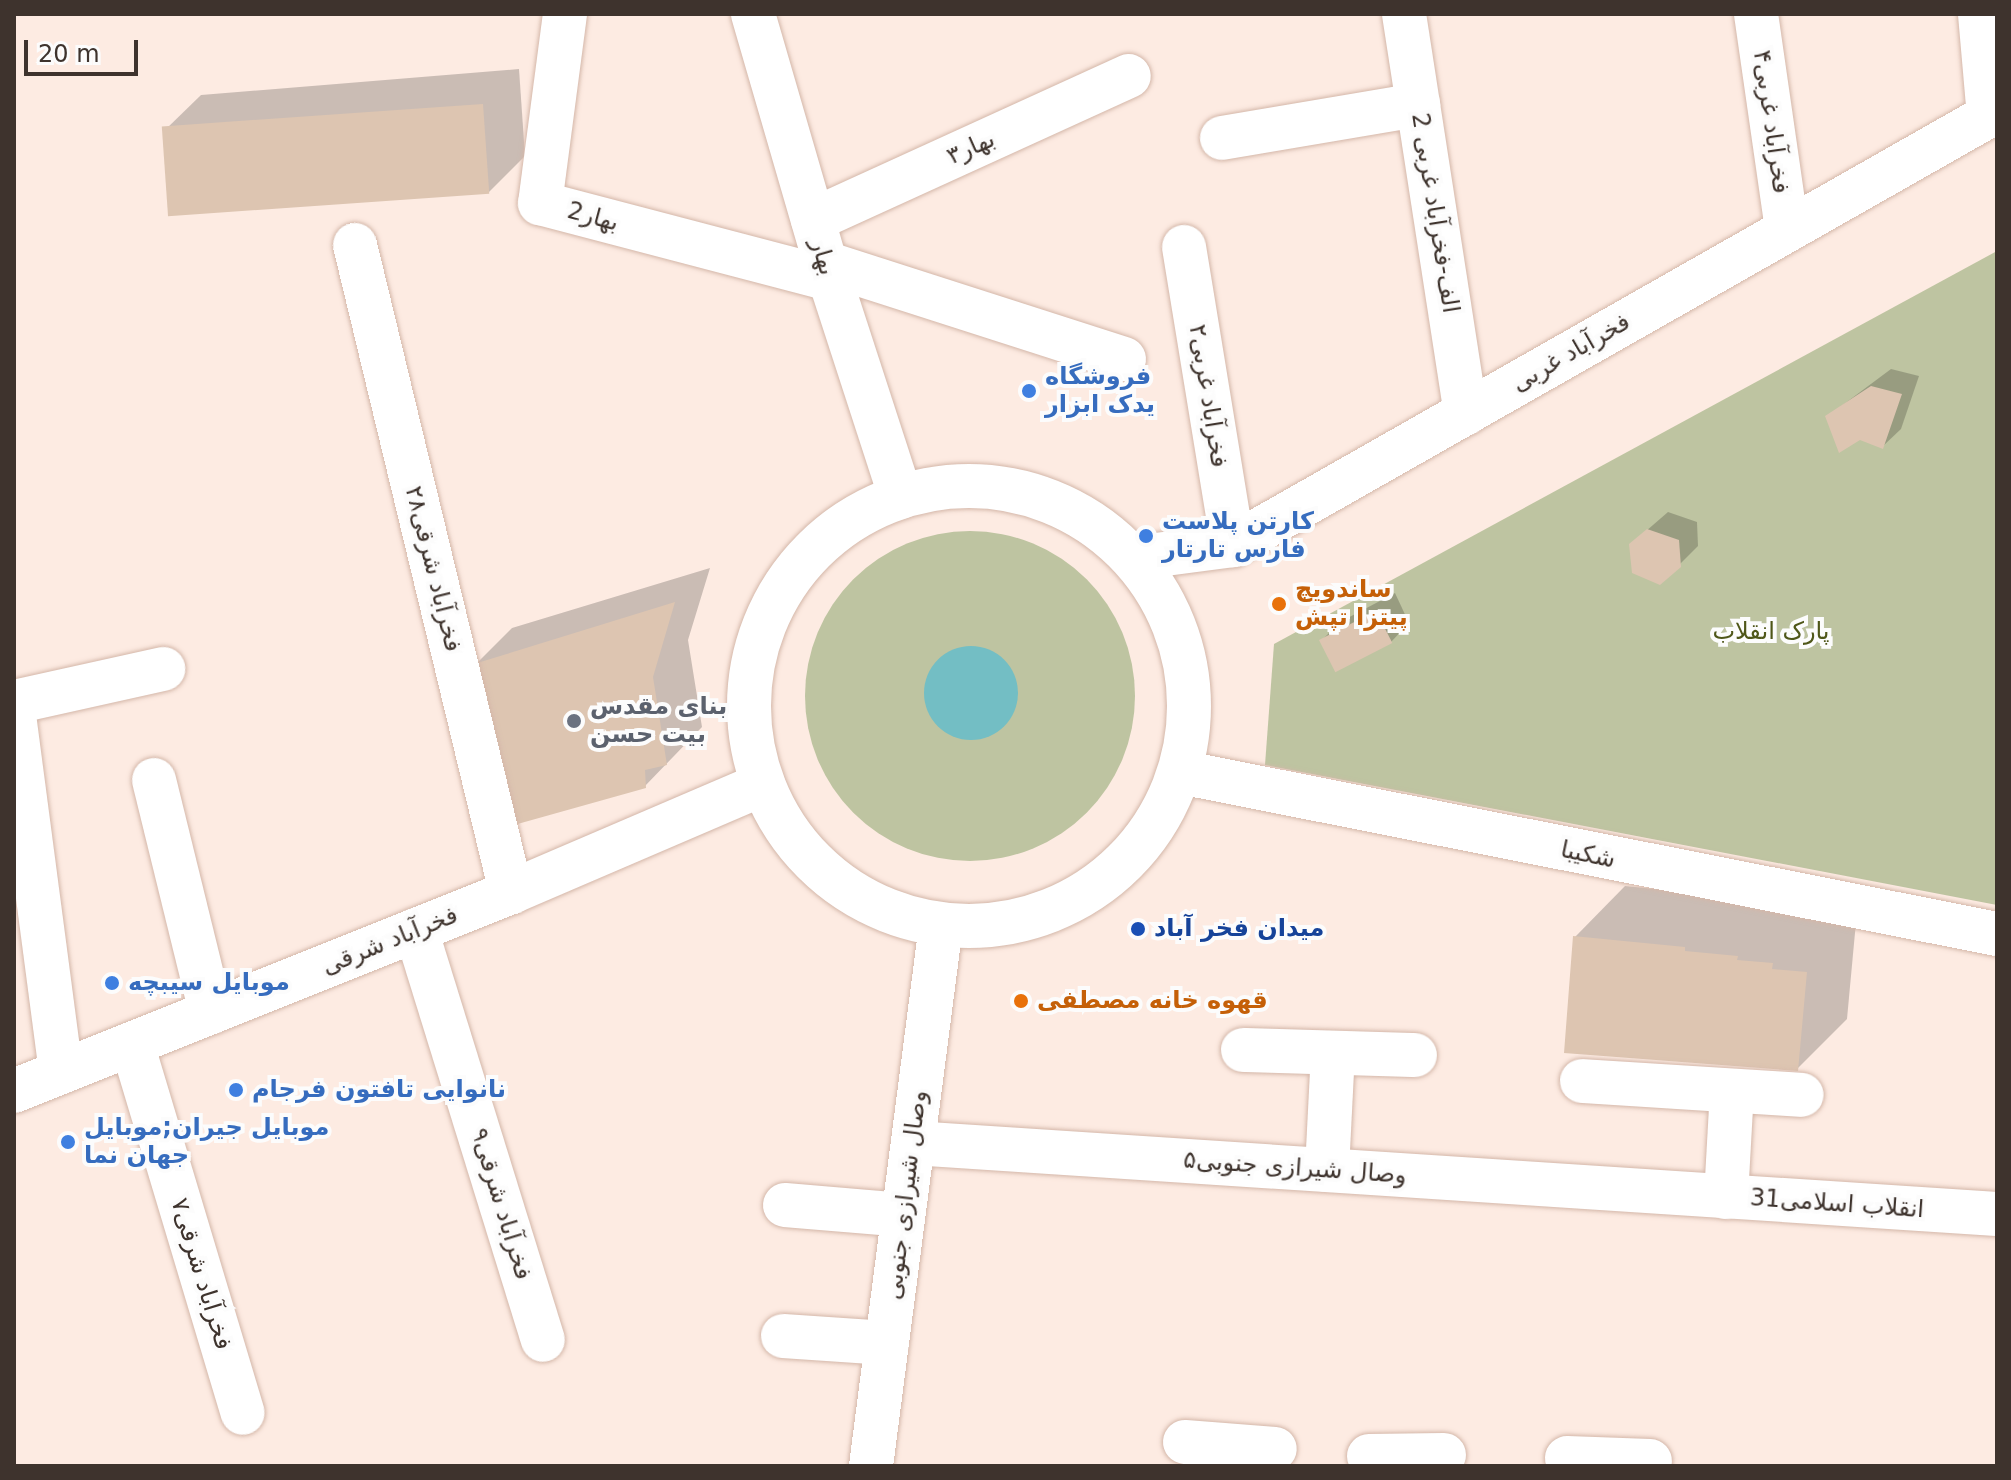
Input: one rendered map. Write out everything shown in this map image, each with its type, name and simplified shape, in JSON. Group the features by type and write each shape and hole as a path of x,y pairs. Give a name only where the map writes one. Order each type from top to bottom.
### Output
{"street":[{"name":"2بهار","path":"565,14 540,203 827,271"},
{"name":"بهار","path":"753,14 827,271 901,497"},
{"name":"2 الف-فخرآباد غربی","path":"1404,14 1466,413"},
{"name":"۴فخرآباد غربی","path":"1756,14 1787,230"},
{"path":"1980,14 1993,114"},
{"name":"بهار۳","path":"813,220 1129,76"},
{"path":"1222,138 1418,105"},
{"name":"فخرآباد غربی","path":"1134,558 1233,545 1993,114"},
{"name":"فخرآباد شرقی۲۸","path":"355,245 511,892"},
{"name":"۲فخرآباد غربی","path":"1184,247 1233,545"},
{"path":"827,271 1124,359"},
{"path":"983,486 1039,496 1090,521 1134,558 1166,604 1185,658 1190,715 1180,772 1156,823 1098,885 1055,910 1005,924 941,925 885,910 838,884 781,822 763,784 751,738 749,691 775,599 824,541 872,509 901,497 983,486"},
{"path":"14,702 163,669"},
{"path":"14,715 61,1072"},
{"name":"شکیبا","path":"1180,772 1997,934"},
{"path":"154,780 211,1012"},
{"name":"فخرآباد شرقی","path":"14,1091 511,892 763,784"},
{"name":"وصال شیرازی جنوبی","path":"871,1466 941,925"},
{"name":"فخرآباد شرقی۹","path":"416,930 543,1340"},
{"name":"فخرآباد شرقی۷","path":"132,1044 243,1413"},
{"path":"1243,1050 1415,1055"},
{"path":"1327,1170 1333,1053"},
{"path":"1582,1081 1802,1095"},
{"path":"1726,1197 1732,1091"},
{"name":"۵وصال شیرازی جنوبی","path":"913,1143 1677,1193"},
{"name":"31انقلاب اسلامی","path":"1677,1193 1997,1214"},
{"path":"785,1205 903,1215"},
{"path":"783,1336 887,1343"},
{"path":"1207,1451 1275,1449"}],"green space":[{"name":"پارک انقلاب","path":"1997,251 1997,905 1265,765 1274,644"},
{"path":"970,531 1002,534 1033,544 1062,559 1087,579 1107,604 1122,633 1132,664 1135,696 1132,728 1122,759 1107,788 1087,813 1062,833 1033,848 1002,858 970,861 938,858 907,848 878,833 853,813 833,788 818,759 808,728 805,696 808,664 818,633 833,604 853,579 878,559 907,544 938,534"}],"water":[{"path":"971,646 989,649 1004,660 1015,675 1018,693 1015,711 1004,726 989,737 971,740 953,737 938,726 927,711 924,693 927,675 938,660 953,649"}],"building":[{"path":"483,104 489,194 168,216 162,126"},
{"path":"1871,386 1902,394 1883,449 1860,440 1839,453 1825,416"},
{"path":"1647,529 1679,540 1681,567 1660,585 1632,573 1629,544"},
{"name":"بنای مقدس بیت حسن","path":"675,602 653,677 667,765 645,770 646,788 514,825 474,664"},
{"path":"1376,611 1392,643 1335,672 1319,640"},
{"path":"1573,936 1685,947 1685,951 1773,963 1772,969 1807,972 1798,1071 1564,1053"}],"place":[{"name":"فروشگاه یدک ابزار","path":"1029,391"},
{"name":"کارتن پلاست فارس تارتار","path":"1146,536"},
{"name":"ساندویچ پیتزا تپش","path":"1279,604"},
{"name":"بنای مقدس بیت حسن","path":"574,721"},
{"name":"میدان فخر آباد","path":"1138,929"},
{"name":"موبایل سیبچه","path":"112,983"},
{"name":"قهوه خانه مصطفی","path":"1021,1001"},
{"name":"نانوایی تافتون فرجام","path":"236,1090"},
{"name":"موبایل جیران;موبایل جهان نما","path":"68,1142"}]}
